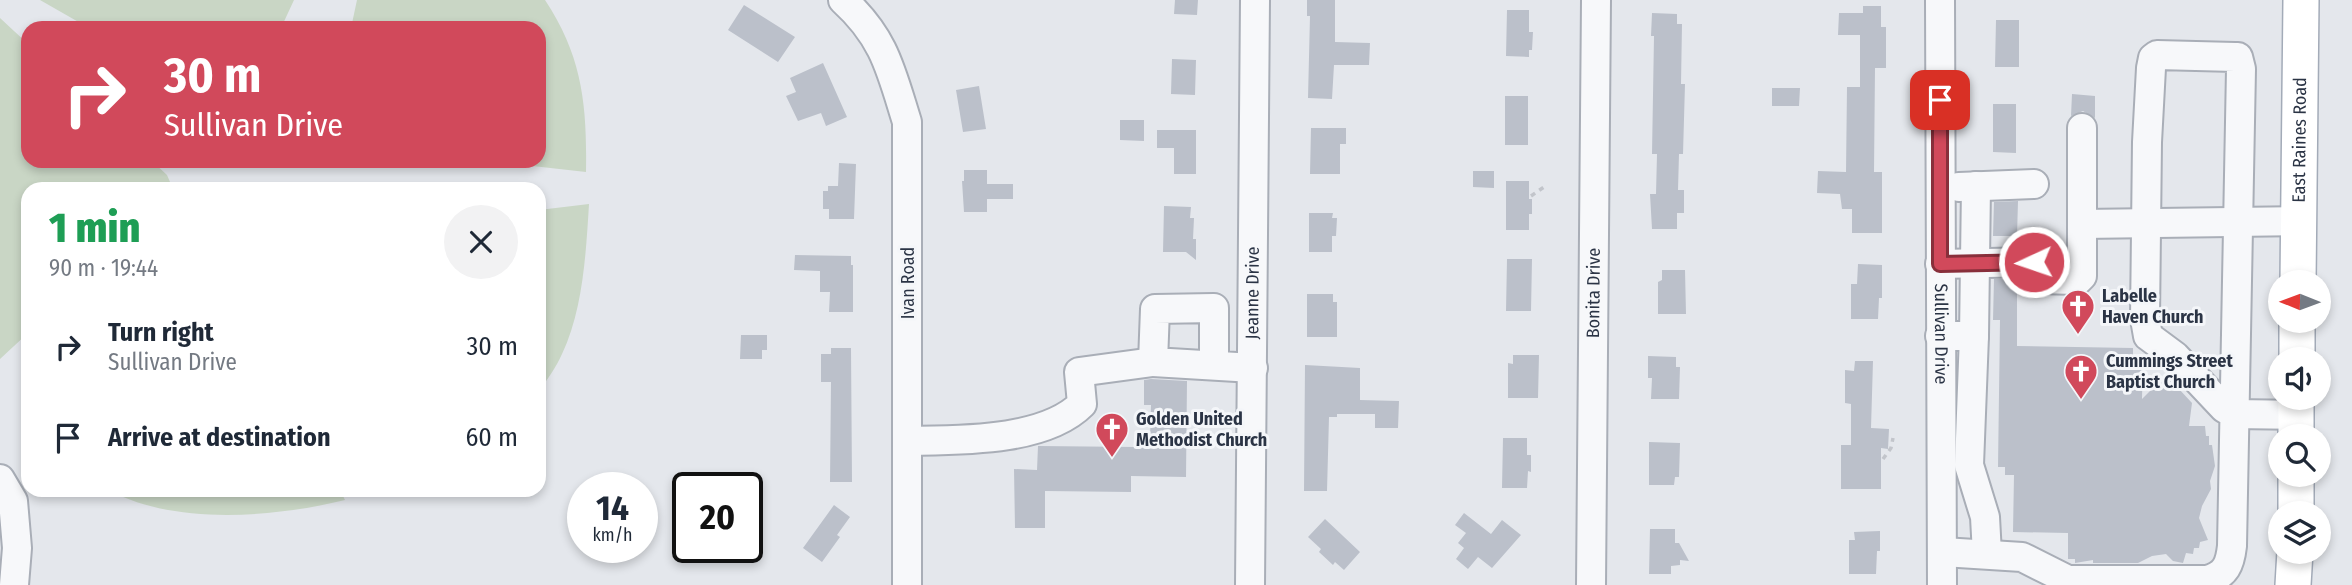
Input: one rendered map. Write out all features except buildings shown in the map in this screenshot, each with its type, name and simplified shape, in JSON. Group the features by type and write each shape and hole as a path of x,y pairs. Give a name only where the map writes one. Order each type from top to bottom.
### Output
{"main road":[{"name":"East Raines Road","path":"2298,270 2301,0"},
{"path":"2293,585 2294,564"}],"street":[{"name":"Ivan Road","path":"843,0 870,27 884,53 907,122 907,585"},
{"name":"Jeanne Drive","path":"1250,585 1255,0"},
{"name":"Bonita Drive","path":"1591,585 1596,0"},
{"name":"Sullivan Drive","path":"1940,0 1942,585"},
{"path":"1943,552 2022,556 2068,580 2207,580 2224,572 2230,560 2232,546 2234,414 2237,222 2240,61 2235,57 2161,55 2153,58 2146,223 2145,319 2148,336 2175,356 2224,408 2234,414 2296,416"},
{"path":"1940,264 2034,262 2035,279 2078,280 2081,276 2082,128"},
{"path":"1939,187 2034,184"},
{"path":"1976,187 1969,465 1985,517 1987,554"},
{"path":"2082,225 2298,221"},
{"path":"1153,362 1155,309 1214,308 1214,365"},
{"path":"1940,336 1974,336"},
{"path":"908,441 1000,437 1035,430 1072,412 1082,404 1079,372 1153,362 1253,369"},
{"path":"2,484 13,501 17,548 14,585"}],"path":[{"path":"1531,196 1544,187"},
{"path":"1883,459 1891,448 1893,438"}],"green space":[{"path":"40,0 294,0 284,21 77,21"},
{"path":"357,0 545,0 558,21 575,62 583,104 586,172 546,168 546,21 352,21"},
{"path":"0,18 21,38 21,168 160,168 170,182 21,182 21,340 0,359"},
{"path":"589,204 582,281 575,319 560,359 546,381 546,209"},
{"path":"126,497 344,497 345,500 288,511 226,515 164,509"}],"place":[{"name":"Labelle Haven Church","path":"2078,336"},
{"name":"Cummings Street Baptist Church","path":"2081,401"},
{"name":"Golden United Methodist Church","path":"1112,459"}],"route":[{"path":"1940,100 1940,264 2034,262"}]}
